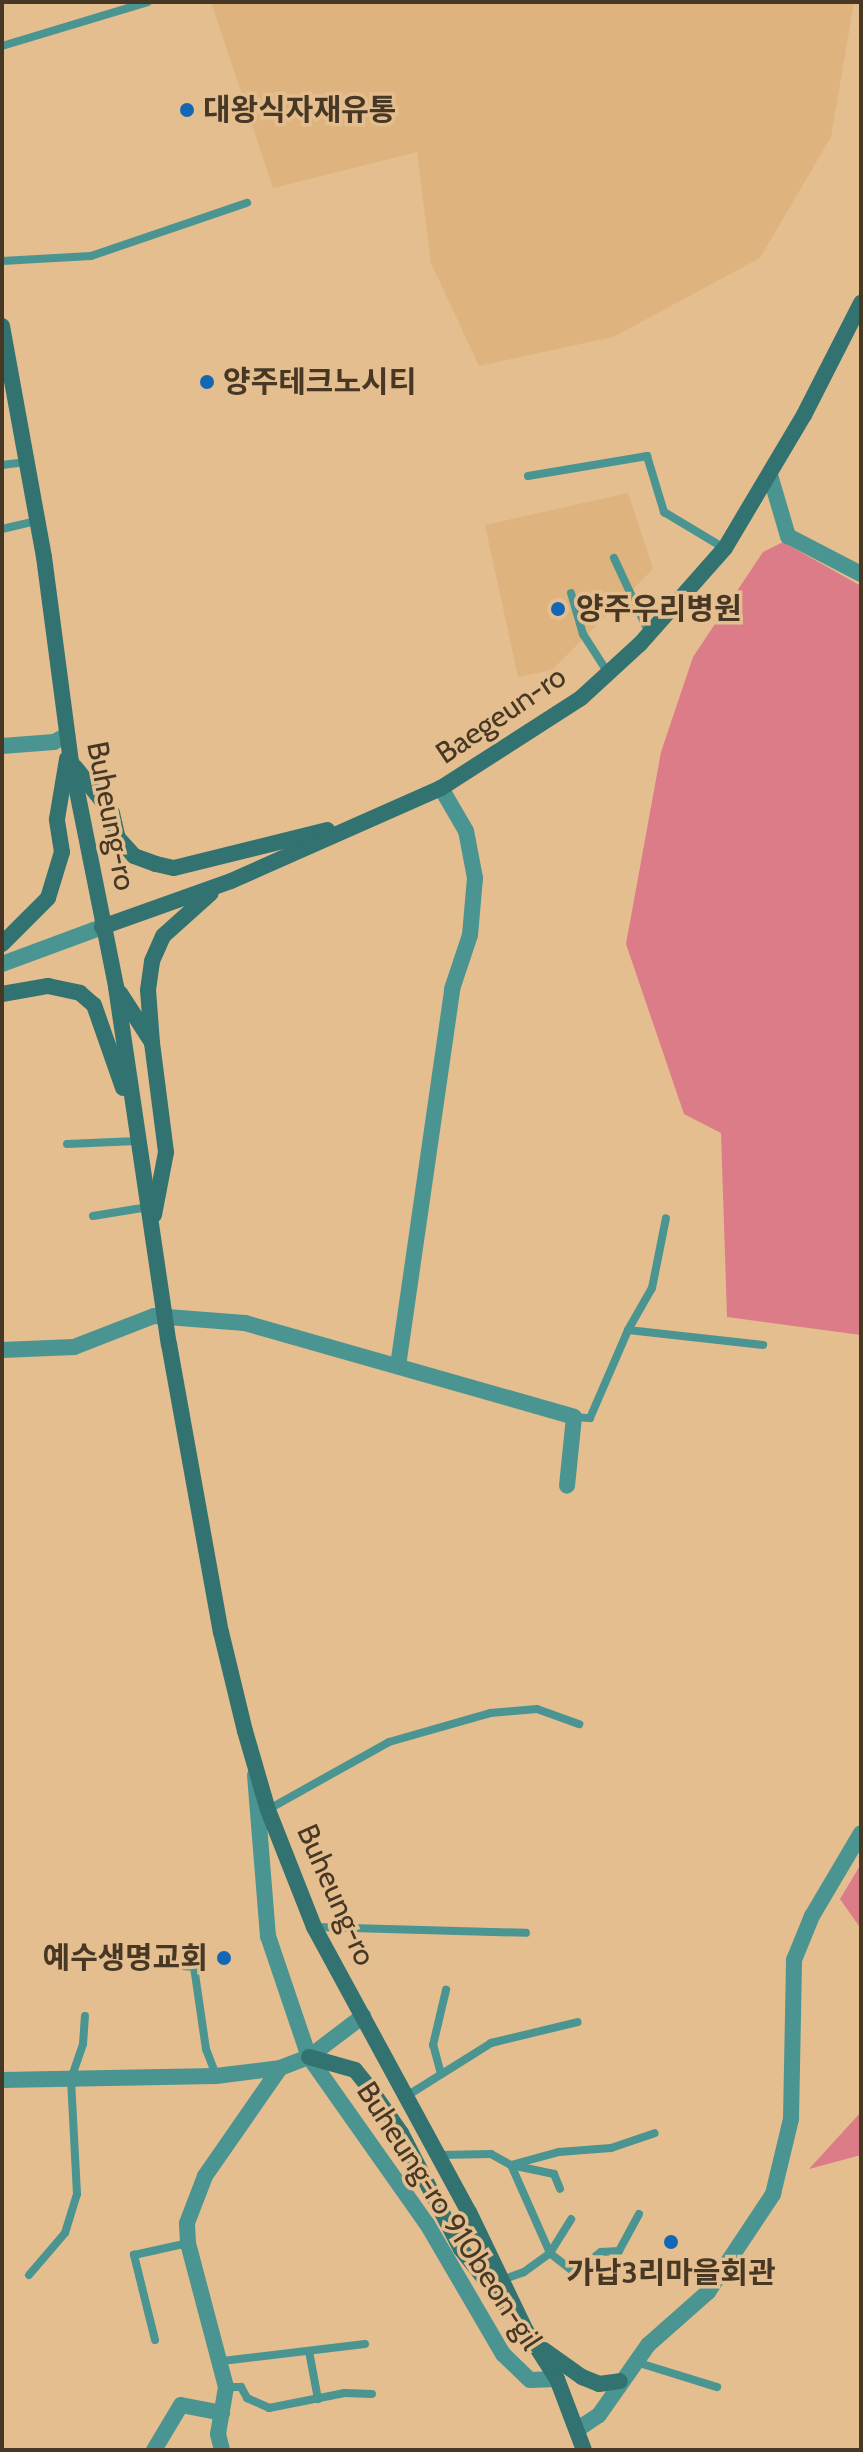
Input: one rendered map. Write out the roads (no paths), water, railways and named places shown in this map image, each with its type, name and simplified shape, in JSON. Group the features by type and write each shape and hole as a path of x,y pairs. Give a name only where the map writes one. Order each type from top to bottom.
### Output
{"main road":[{"name":"Baegeun-ro","path":"102,927 231,881 383,815 441,788 547,723 608,673 649,634 725,548 770,475 859,313"},
{"name":"Buheung-ro","path":"2,326 6,365 38,521 69,747 116,987 133,1117 221,1632 254,1762 268,1810 314,1927 438,2155 525,2329 557,2379 584,2450"},
{"path":"69,747 112,813 118,838 134,856 174,868 383,815"},
{"path":"2,944 48,898 62,852 57,819 69,747"},
{"path":"152,1224 166,1152 148,990 154,953 185,911 231,881"},
{"path":"2,994 64,987 94,1005 133,1117"},
{"path":"116,987 152,1043"},
{"path":"309,2057 355,2070 369,2087 401,2133 461,2249 525,2329"},
{"path":"537,2345 582,2377 599,2384 620,2381"}],"street":[{"path":"770,475 788,536 861,574"},
{"path":"2,746 54,742 69,747"},
{"path":"398,1366 452,989 470,935 475,878 466,831 441,788"},
{"name":"Baegeun-ro","path":"2,964 102,927"},
{"path":"2,1350 74,1347 143,1318 167,1315 245,1323 574,1417 567,1486"},
{"name":"Buheung-ro 910beon-gil","path":"254,1762 259,1876 268,1936 309,2057 427,2224 503,2354 530,2380 557,2379"},
{"path":"578,2429 599,2415 635,2362 708,2292 773,2194 791,2119 794,1960 812,1916 861,1833"},
{"path":"2,2080 216,2076 280,2068 309,2057 363,2016"},
{"path":"222,2450 218,2434 226,2387 222,2361 188,2243 189,2216 205,2176 280,2068"},
{"path":"154,2450 181,2405 222,2413"}],"lane":[{"path":"2,46 148,2"},
{"path":"2,261 91,256 247,203"},
{"path":"528,476 647,456 664,512 725,548"},
{"path":"2,465 27,462"},
{"path":"2,529 38,521"},
{"path":"614,558 649,634"},
{"path":"571,593 583,634 608,673"},
{"path":"67,1144 137,1141"},
{"path":"93,1216 149,1207"},
{"path":"574,1417 590,1418 628,1330 652,1288 666,1218"},
{"path":"628,1330 763,1345"},
{"path":"268,1810 389,1742 491,1713 537,1709 579,1724"},
{"path":"314,1927 526,1933"},
{"path":"160,1964 194,1967 206,2049 216,2076"},
{"path":"441,2074 433,2045 446,1990"},
{"path":"29,2275 65,2233 77,2194 71,2079 83,2044 85,2016"},
{"path":"405,2097 491,2043 578,2022"},
{"path":"511,2165 559,2152 611,2148 655,2133"},
{"path":"438,2155 491,2154 511,2165 554,2174 560,2189"},
{"path":"511,2165 550,2253 574,2272 601,2252 619,2251 639,2214"},
{"path":"502,2280 524,2272 550,2253 571,2219"},
{"path":"155,2340 134,2255 188,2243"},
{"path":"222,2361 365,2344"},
{"path":"309,2351 318,2399"},
{"path":"635,2362 717,2387"},
{"path":"226,2387 241,2387 247,2398 269,2408 372,2394"}],"place":[{"name":"대왕식자재유통","path":"187,110"},
{"name":"양주테크노시티","path":"207,382"},
{"name":"양주우리병원","path":"558,609"},
{"name":"예수생명교회","path":"224,1958"},
{"name":"가납3리마을회관","path":"671,2242"}]}
